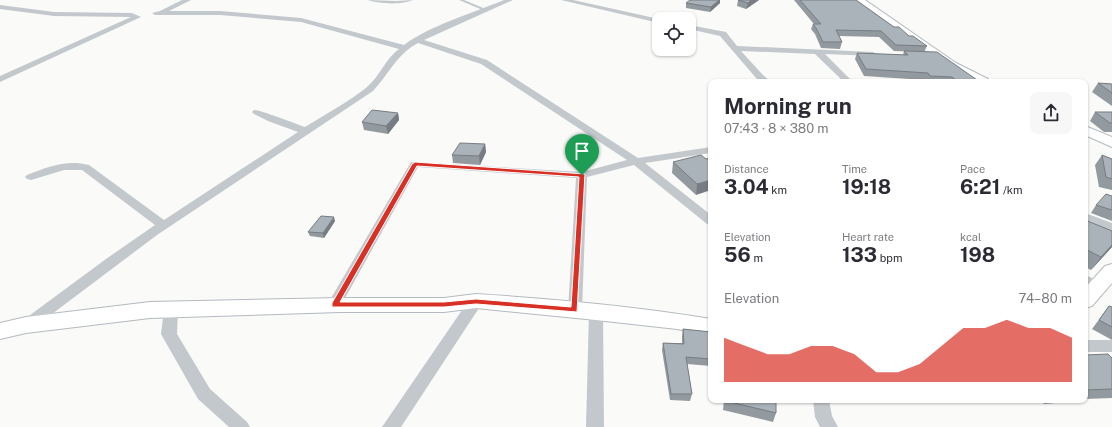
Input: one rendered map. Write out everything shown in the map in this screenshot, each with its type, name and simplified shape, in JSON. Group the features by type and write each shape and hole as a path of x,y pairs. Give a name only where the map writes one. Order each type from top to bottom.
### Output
{"street":[{"path":"0,79 146,15 188,0"},
{"path":"26,325 76,286 163,225 370,89 382,77 397,54 405,48 417,40 510,0"},
{"path":"564,0 652,19"},
{"path":"858,0 940,56 979,79"},
{"path":"0,7 24,12 132,15 220,12 301,20 405,48"},
{"path":"696,28 723,34 763,79"},
{"path":"417,40 484,62 636,161 708,219"},
{"path":"736,48 879,54"},
{"path":"818,52 846,79"},
{"path":"924,56 940,56"},
{"path":"257,112 271,119 306,131"},
{"path":"1088,131 1112,143"},
{"path":"334,305 415,164 582,175 636,161 708,150"},
{"path":"31,177 65,166 78,165 85,167 163,225"},
{"path":"575,310 582,175"},
{"path":"1088,218 1112,227"},
{"path":"1088,293 1092,283 1112,272"},
{"path":"391,427 476,302"},
{"path":"0,331 26,325 150,310 334,305 444,305 476,302 520,304 596,312 678,321 708,326"},
{"path":"171,310 169,334 204,394 241,427"},
{"path":"595,427 596,312"},
{"path":"1098,346 1112,363"},
{"path":"822,403 824,417 829,427"}],"lane":[{"path":"370,0 391,3 400,3 411,0"},
{"path":"461,0 486,10"}],"building":[{"path":"690,0 719,0 711,7 686,3"},
{"path":"738,0 751,0 748,3"},
{"path":"800,0 856,0 894,27 899,27 909,36 913,36 927,46 896,45 881,31 836,30 842,42 823,42 813,24 821,24"},
{"path":"904,51 937,52 976,79 955,79 952,77 930,76 928,73 866,69 857,53 908,55"},
{"path":"1098,83 1112,84 1112,93"},
{"path":"372,110 398,113 386,126 362,122"},
{"path":"1095,112 1112,112 1112,123 1110,123"},
{"path":"460,143 485,144 479,156 452,155"},
{"path":"701,155 706,159 708,158 708,181 697,184 673,162"},
{"path":"1102,155 1112,159 1112,179 1106,177"},
{"path":"1106,194 1112,196 1112,210 1096,205"},
{"path":"321,216 334,217 323,233 308,232"},
{"path":"1088,221 1112,231 1112,245 1101,257 1088,250"},
{"path":"1109,306 1112,307 1112,327 1099,320"},
{"path":"683,329 708,332 708,359 686,357 692,394 671,394 663,343 684,344"},
{"path":"1108,354 1112,358 1112,389 1088,390 1088,355"},
{"path":"734,403 776,403 776,413"}],"route":[{"path":"415,164 582,175 575,310 520,304 476,302 444,305 334,305 415,164"}]}
